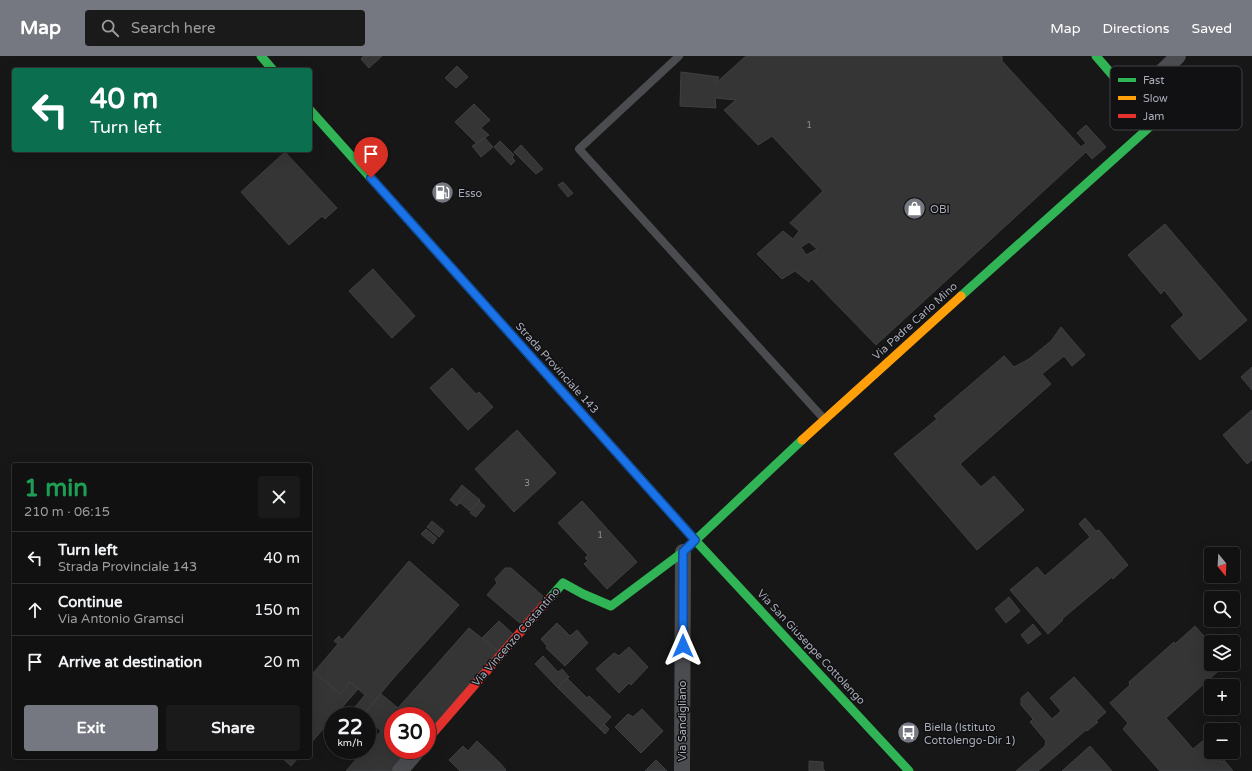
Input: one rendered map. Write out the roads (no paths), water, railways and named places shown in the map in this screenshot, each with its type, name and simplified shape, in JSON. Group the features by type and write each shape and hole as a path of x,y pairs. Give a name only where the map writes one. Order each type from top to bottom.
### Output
{"street":[{"path":"261,56 271,68"},
{"path":"1096,56 1110,72"},
{"path":"1168,66 1178,56"},
{"name":"Strada Provinciale 143","path":"312,112 695,540"},
{"name":"Via Padre Carlo Mino","path":"695,540 824,419 1145,130"},
{"name":"Via Vincenzo Costantino","path":"436,730 563,583 611,606 683,552 695,540"},
{"name":"Via San Giuseppe Cottolengo","path":"695,540 909,771"},
{"name":"Via Sandigliano","path":"682,771 683,552"},
{"path":"400,771 410,759"}],"lane":[{"path":"679,56 579,149 824,419"}],"place":[{"name":"Esso","path":"442,193"},
{"name":"OBI","path":"914,209"},
{"name":"Biella (Istituto Cottolengo-Dir 1)","path":"908,733"}]}
